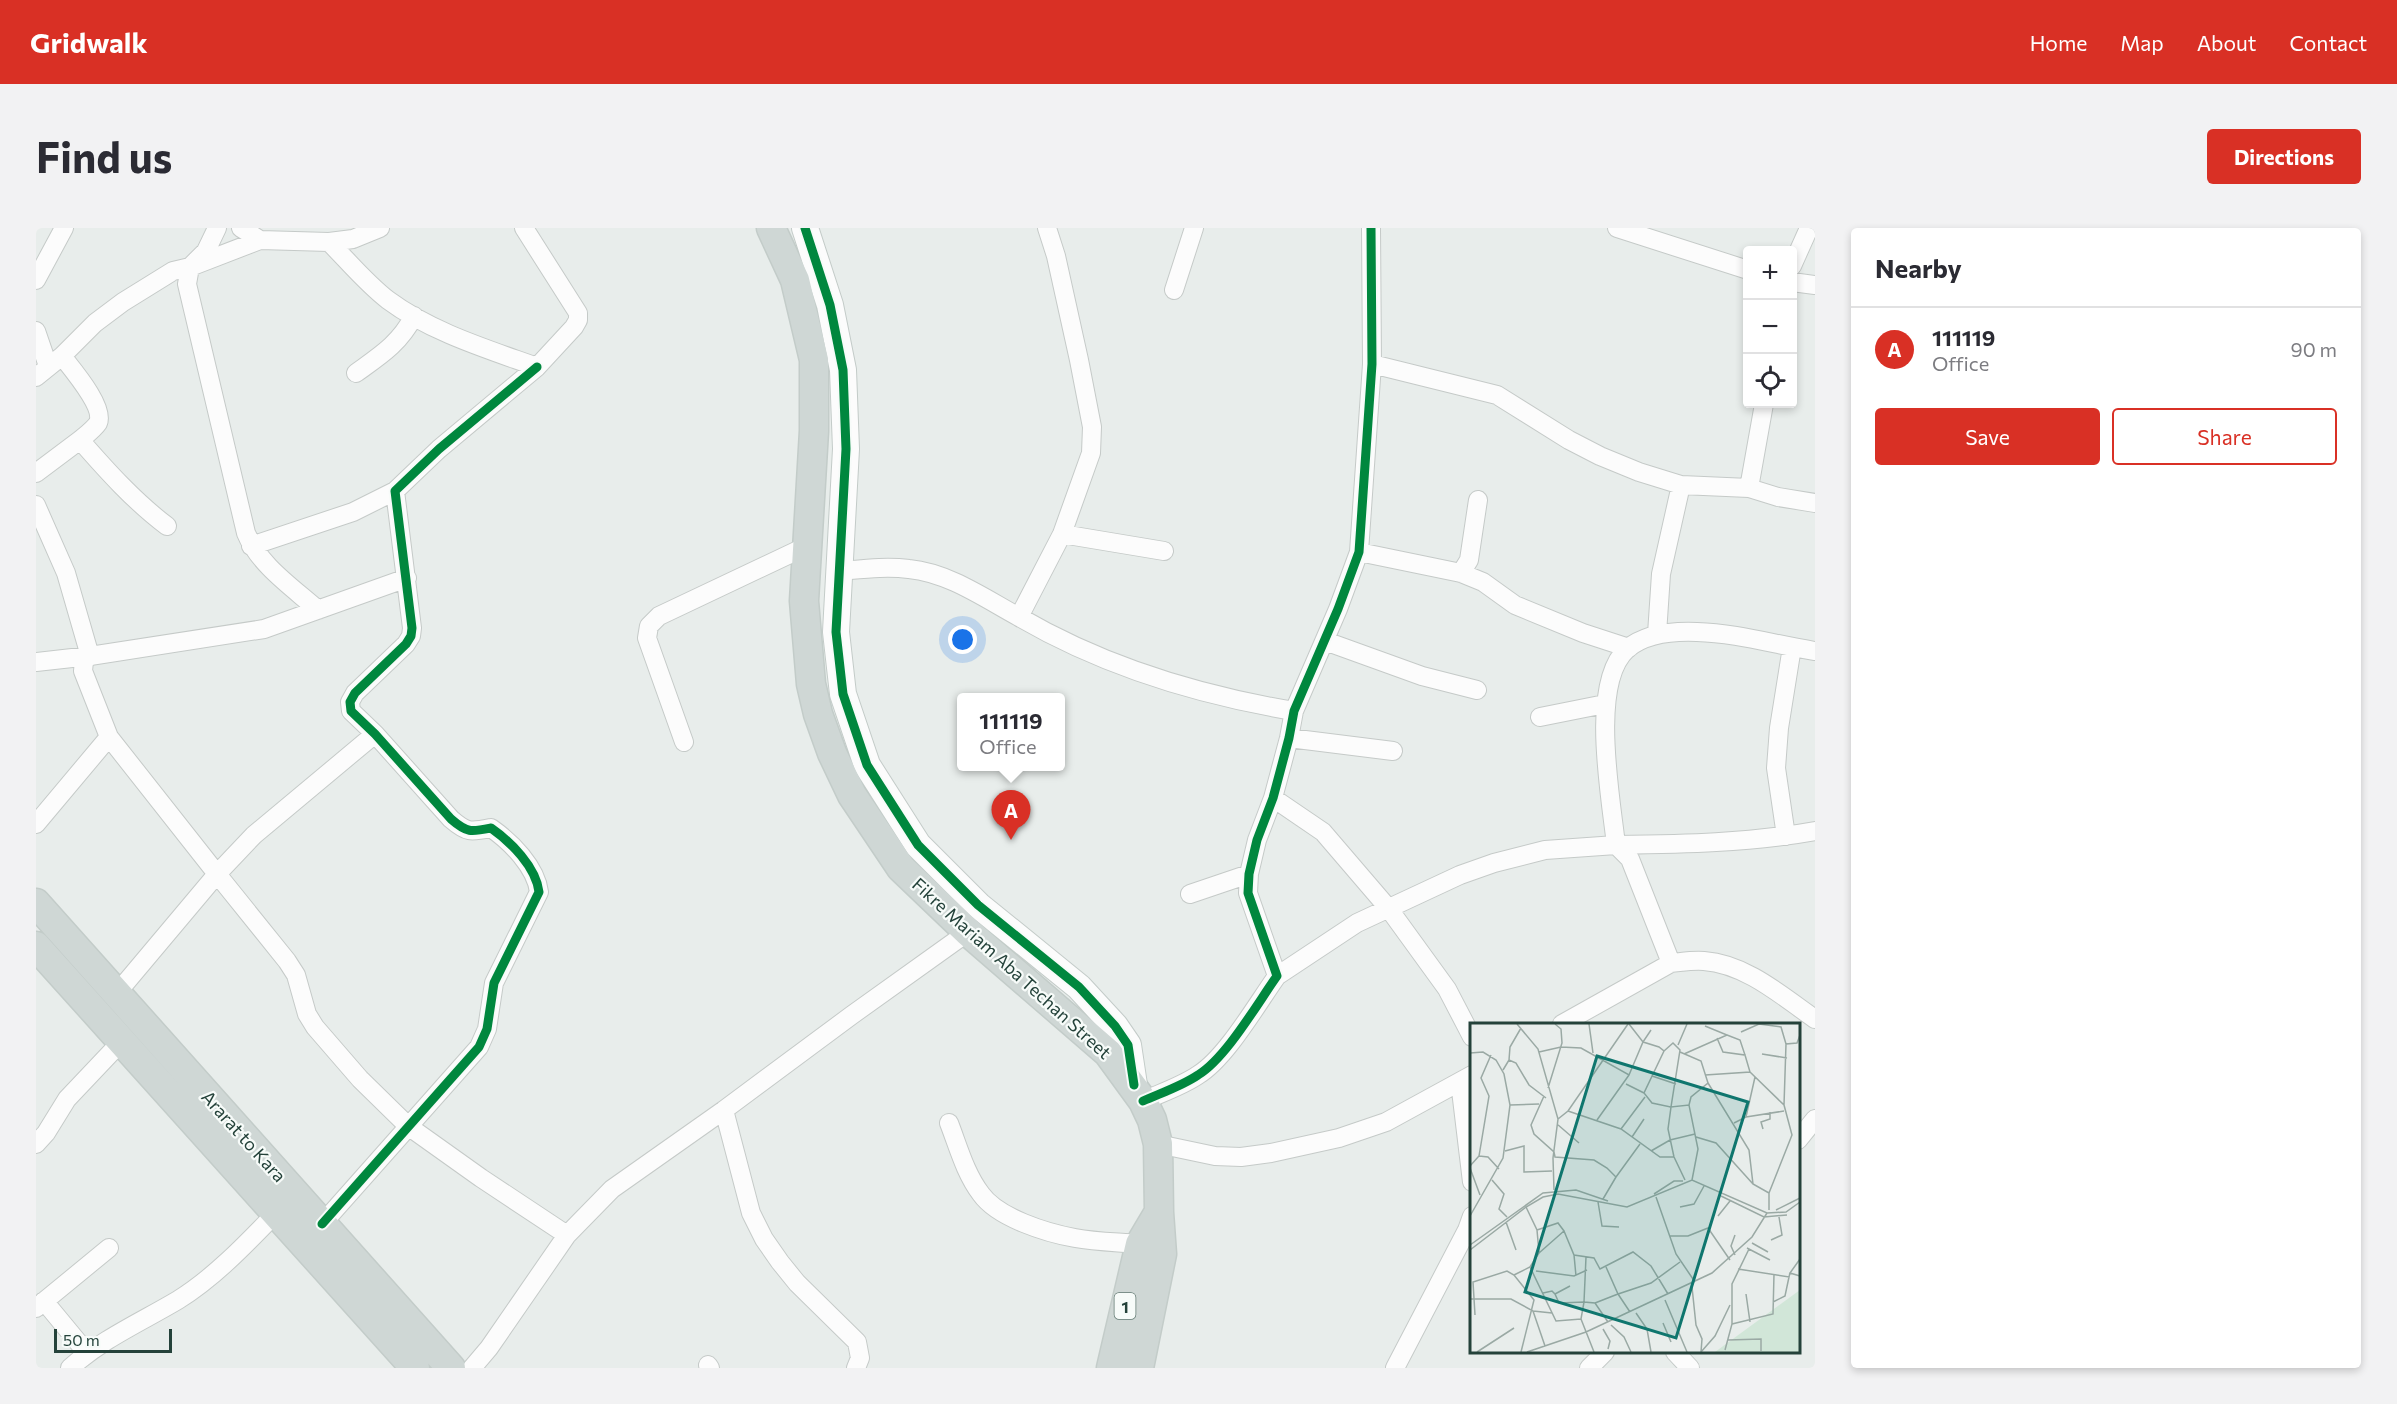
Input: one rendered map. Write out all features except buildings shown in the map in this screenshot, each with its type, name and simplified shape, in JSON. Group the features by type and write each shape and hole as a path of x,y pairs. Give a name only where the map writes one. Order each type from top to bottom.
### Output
{"main road":[{"name":"Fikre Mariam Aba Techan Street","path":"771,228 795,280 814,360 814,431 804,600 812,684 818,714 832,753 852,795 901,868 968,932 1108,1053 1138,1093 1152,1120 1158,1144 1159,1212 1151,1249"},
{"name":"Ararat to Kara","path":"36,903 322,1224 409,1348"},
{"name":"Ararat to Kara","path":"36,946 277,1212 409,1348 451,1368"},
{"name":"1","path":"1111,1368 1151,1249"},
{"name":"1","path":"1139,1368 1151,1249"}],"street":[{"path":"36,280 64,228"},
{"path":"217,228 206,250 190,267 187,284 243,521 251,546 264,562 318,610"},
{"path":"241,228 260,240"},
{"path":"49,366 95,322 173,271 190,267 260,240 328,242 353,239 380,228"},
{"path":"251,546 353,512 395,492 439,449 537,367 574,327 579,313 524,228"},
{"path":"805,228 830,305 843,370 846,449 836,632 843,694 867,765 918,845 978,905 1079,987 1115,1026 1128,1046 1138,1093 1198,1075 1209,1067 1277,976 1356,923 1460,875 1494,863 1545,850 1616,845 1696,844 1786,836 1815,831"},
{"path":"1019,617 1062,534 1091,453 1092,428 1056,256 1047,228"},
{"path":"1174,290 1194,228"},
{"path":"1277,976 1248,894 1249,874 1257,840 1273,798 1294,711 1325,641 1359,552 1372,364 1371,228"},
{"path":"1617,228 1743,268"},
{"path":"1797,255 1809,228"},
{"path":"328,242 388,300 414,316 469,342 537,367"},
{"path":"1797,283 1815,285"},
{"path":"356,373 388,350 405,334 414,316"},
{"path":"36,331 49,366 97,405 100,416 97,425 36,473"},
{"path":"1372,364 1497,394 1569,440 1600,456 1681,484 1749,488 1815,503"},
{"path":"1749,488 1763,408"},
{"path":"80,440 134,498 167,526"},
{"path":"1657,634 1661,574 1681,484"},
{"path":"322,1224 479,1047 487,1029 494,983 539,892 537,880 507,839 491,828 475,831 464,830 451,819 375,734 351,711 350,702 355,693 406,644 411,636 407,578 395,492"},
{"path":"1461,573 1469,560 1478,500"},
{"path":"36,505 66,573 90,656"},
{"path":"1062,534 1164,551"},
{"path":"684,742 647,638 649,626 659,616 809,545"},
{"path":"1359,552 1461,573 1483,582 1515,605 1583,633 1629,648"},
{"path":"840,570 910,569 933,574 952,580 1052,636 1092,654 1146,674 1251,704 1294,711"},
{"path":"36,662 264,629 407,578"},
{"path":"1671,963 1630,859 1616,845 1607,762 1605,704 1611,673 1619,658 1629,648 1657,634 1707,633 1815,651"},
{"path":"1325,641 1412,673 1477,690"},
{"path":"1786,836 1776,768 1779,728 1791,647"},
{"path":"90,656 84,661 83,670 109,737 296,975 307,1014 315,1027 360,1079 408,1126 567,1235"},
{"path":"1540,717 1605,704"},
{"path":"117,993 217,874 254,835 375,734"},
{"path":"36,824 109,737"},
{"path":"1289,738 1393,751"},
{"path":"1273,798 1323,832 1389,909 1447,989 1470,1033"},
{"path":"1190,894 1249,874"},
{"path":"472,1368 489,1348 567,1235 612,1189 968,932"},
{"path":"1565,1023 1671,963 1703,961 1727,965 1759,981 1815,1019"},
{"path":"36,1144 46,1133 67,1099 121,1042"},
{"path":"1158,1144 1215,1156 1241,1157 1271,1153 1339,1138 1386,1122 1466,1078 1470,1147"},
{"path":"724,1110 751,1213 780,1262 797,1283 857,1342 860,1358 856,1368"},
{"path":"1800,1138 1815,1119"},
{"path":"949,1123 971,1178 982,1196 998,1210 1033,1226 1077,1239 1151,1249"},
{"path":"70,1368 87,1353 179,1299 204,1281 247,1243 277,1212"},
{"path":"1395,1368 1470,1222"},
{"path":"87,1353 40,1304 109,1248"},
{"path":"1589,1368 1604,1353"},
{"path":"1676,1353 1690,1368"}],"cycle path":[{"path":"805,228 830,305 843,370 846,449 836,632 843,694 867,765 918,845 978,905 1079,987 1115,1026 1128,1045 1134,1085"},
{"path":"1143,1101 1185,1083 1209,1067 1230,1044 1277,976 1248,893 1249,874 1257,840 1273,798 1294,711 1338,609 1359,552 1372,364 1371,228"},
{"path":"322,1224 479,1047 487,1029 494,983 539,892 528,864 507,840 491,828 470,830 461,827 451,819 375,734 351,711 350,702 355,693 406,644 411,636 412,628 395,491 439,449 537,367"}],"place":[{"name":"111119","path":"1011,840"}]}
